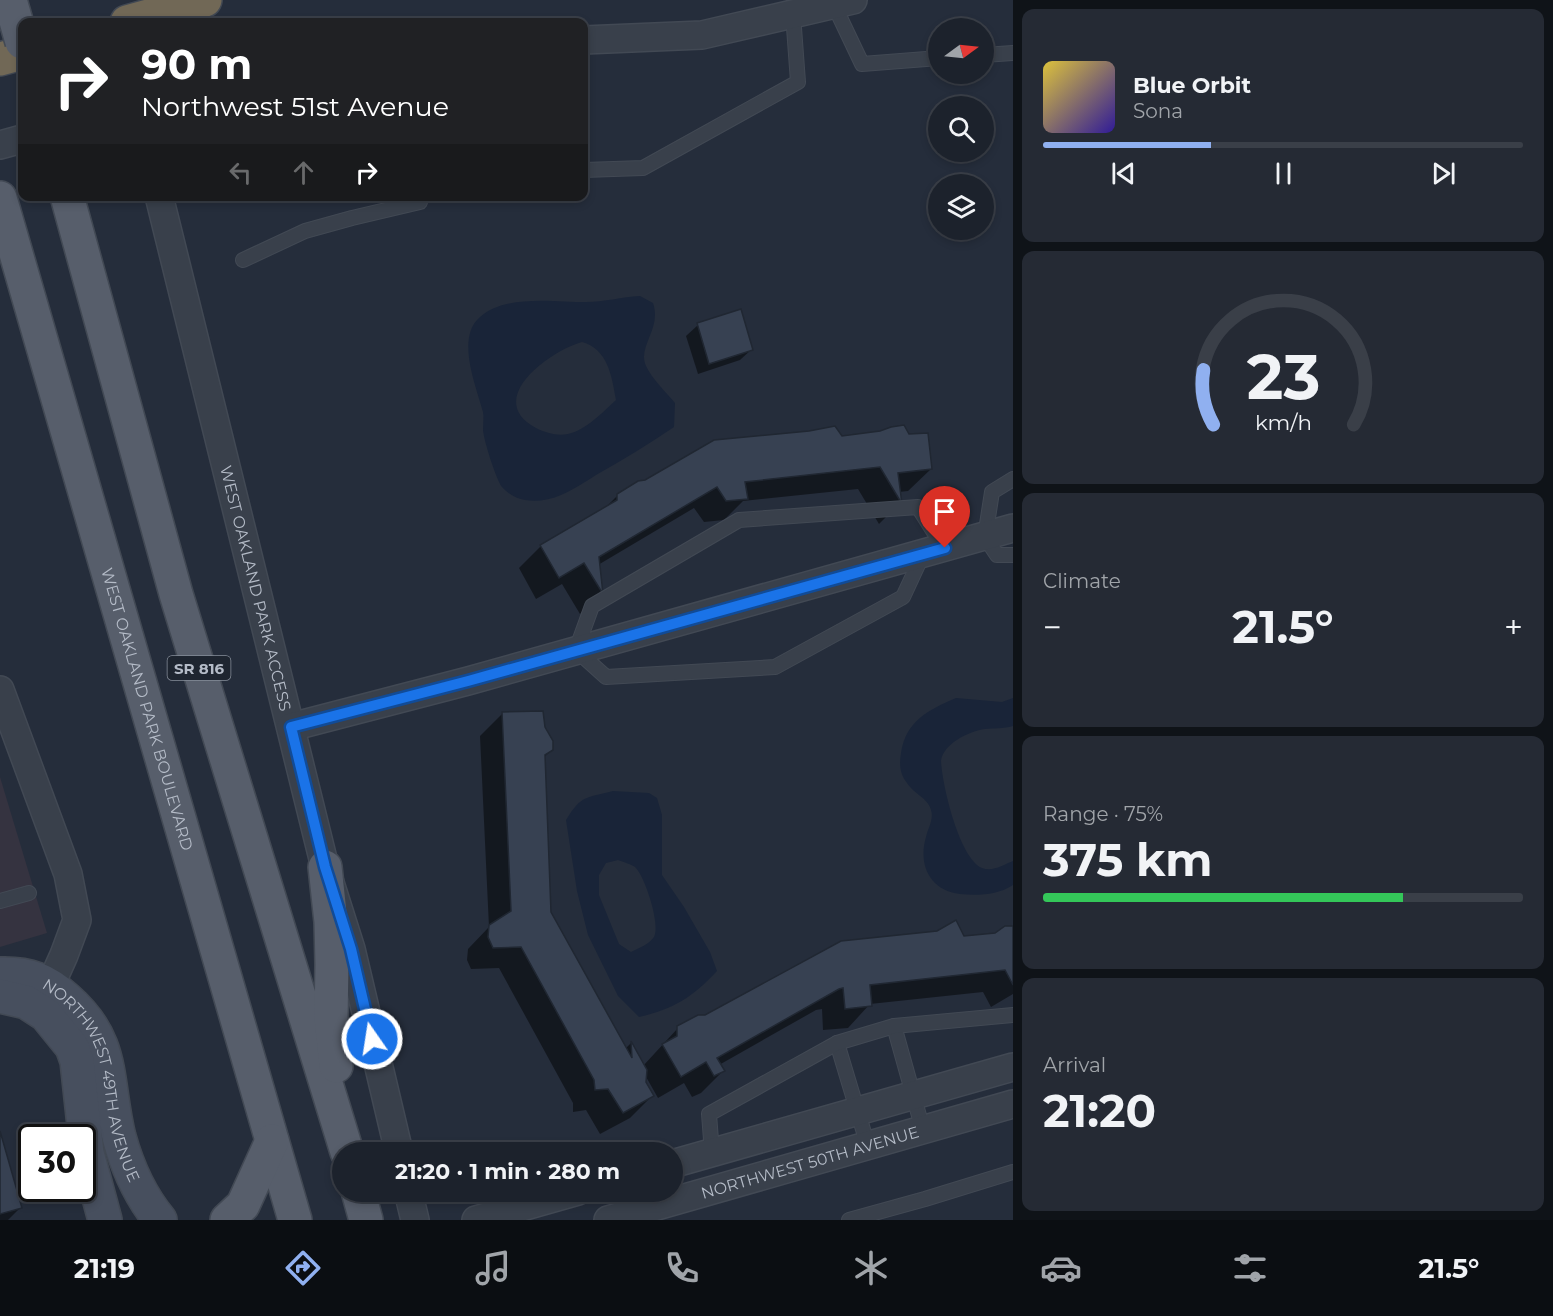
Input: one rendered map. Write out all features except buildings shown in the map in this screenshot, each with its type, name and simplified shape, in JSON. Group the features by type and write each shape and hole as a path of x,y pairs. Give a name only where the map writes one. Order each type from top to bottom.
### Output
{"highway":[{"path":"0,4 12,0"},
{"path":"141,18 205,0"},
{"path":"0,59 18,53"}],"main road":[{"path":"12,0 18,25"},
{"name":"SR 816","path":"68,201 176,594 343,1142"},
{"name":"WEST OAKLAND PARK BOULEVARD","path":"2,205 295,1220"},
{"path":"325,867 332,954 331,1018 344,1142"},
{"path":"227,1220 243,1205 272,1141"},
{"path":"361,1202 366,1220"}],"street":[{"path":"588,40 702,34 844,2"},
{"path":"0,145 18,140"},
{"name":"WEST OAKLAND PARK ACCESS","path":"160,201 325,867 351,949 397,1142"},
{"path":"291,727 1013,528"},
{"path":"0,690 68,874 77,920 51,984"},
{"name":"NORTHWEST 49TH AVENUE","path":"0,974 27,976 51,984 81,1011 96,1032 106,1061 115,1120 126,1160 160,1220"},
{"name":"NORTHWEST 49TH AVENUE","path":"0,996 26,1002 46,1015 72,1047 77,1061 87,1153 105,1220"},
{"path":"683,1161 1013,1067"},
{"path":"900,1099 910,1134"},
{"name":"NORTHWEST 50TH AVENUE","path":"608,1220 1013,1104"},
{"path":"411,1202 415,1220"},
{"path":"476,1220 539,1202"}],"lane":[{"path":"844,2 862,63 928,59"},
{"path":"588,170 644,168 798,82 793,14"},
{"path":"994,54 1013,53"},
{"path":"243,260 305,231 420,202"},
{"path":"1013,479 992,492 985,537 997,555 1013,555"},
{"path":"918,507 934,551 903,597 775,667 606,677 576,650 592,606 739,520 918,507"},
{"path":"0,901 29,893"},
{"path":"711,1153 710,1114 837,1043 894,1026 1013,1015"},
{"path":"894,1026 900,1099"},
{"path":"837,1043 868,1146"},
{"path":"849,1220 1013,1172"}],"shaded area":[{"path":"0,777 47,933 0,947"}],"water":[{"path":"640,296 653,303 655,312 644,359 652,376 675,403 674,427 626,458 561,495 534,501 512,495 500,483 484,435 483,412 468,350 473,326 480,317 491,310 517,302 593,302","holes":["582,342 598,351 607,365 616,400 588,425 568,434 544,431 521,417 516,404 519,391 527,378 553,355 568,347"]},
{"path":"956,698 1002,702 1013,698 1013,726 979,730 958,739 946,749 941,761 948,802 966,850 982,868 990,869 1013,861 1013,885 1001,891 980,895 949,892 940,887 928,874 924,847 932,813 927,802 907,783 901,769 900,757 904,742 913,725 928,712"},
{"path":"613,791 649,793 657,798 662,815 662,875 710,952 717,971 700,988 682,1001 663,1010 639,1017 618,996 588,935 577,891 566,820 580,802","holes":["618,860 635,867 639,872 654,912 656,931 654,937 631,952 619,944 599,895 599,875 606,863"]}],"route":[{"path":"372,1039 351,949 325,867 291,727 468,681 945,548"}]}
